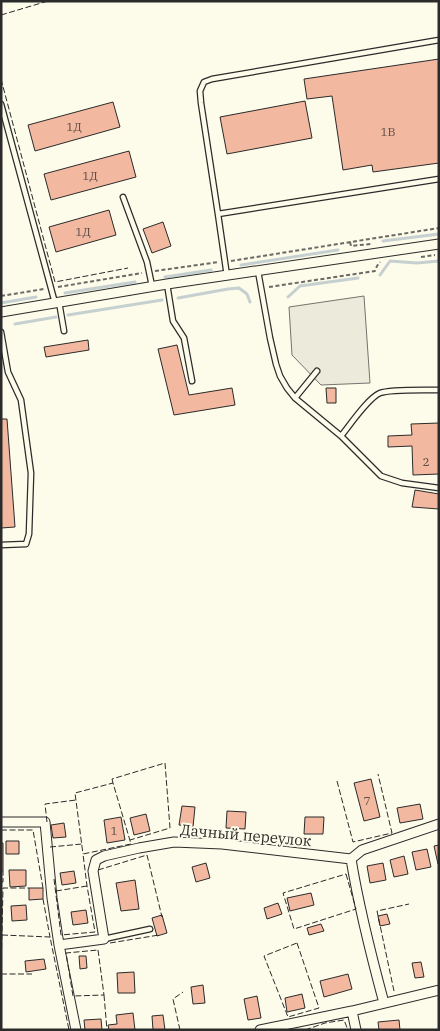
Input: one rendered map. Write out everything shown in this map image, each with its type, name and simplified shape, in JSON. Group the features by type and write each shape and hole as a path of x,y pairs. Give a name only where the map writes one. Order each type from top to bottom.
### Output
{"street":[{"path":"1,312 152,286 439,244"},
{"path":"1,822 45,822 58,945 76,1030"},
{"path":"384,1003 368,945 351,859 362,850 439,824"},
{"name":"Дачный переулок","path":"104,939 93,871 96,860 104,856 174,842 222,844 351,859"},
{"path":"58,945 104,939"},
{"path":"260,1030 352,1011 439,990"},
{"path":"352,1011 356,1030"}],"lane":[{"path":"226,276 201,103 200,90 204,82 212,79 439,40"},
{"path":"1,104 64,331"},
{"path":"218,214 439,179"},
{"path":"123,197 147,262 152,286"},
{"path":"258,270 276,364 286,388 295,398 341,436 381,476 402,483 439,488"},
{"path":"167,284 173,321 184,338 192,381"},
{"path":"1,332 8,372 21,400 31,473 29,534 26,544 1,546"},
{"path":"295,398 317,371"},
{"path":"341,436 372,399 380,393 389,391 439,390"},
{"path":"104,939 150,929"}],"path":[{"path":"362,240 363,244"},
{"path":"419,257 435,255"},
{"path":"261,288 375,270 382,260"}],"shaded area":[{"path":"364,296 370,383 321,385 292,355 289,307"}],"building":[{"path":"439,59 439,163 373,172 372,165 343,170 332,96 307,99 304,79"},
{"path":"305,101 312,138 227,154 220,117"},
{"path":"113,102 120,127 35,151 28,125"},
{"path":"129,151 136,177 51,200 44,174"},
{"path":"109,210 116,235 56,252 49,227"},
{"path":"163,222 171,246 152,253 143,229"},
{"path":"88,340 89,350 46,357 44,347"},
{"path":"177,345 189,395 232,388 235,405 174,415 158,349"},
{"path":"326,388 336,388 336,403 327,403"},
{"path":"1,419 7,419 15,527 1,528"},
{"path":"439,423 439,474 413,475 412,446 388,447 388,436 412,435 411,424"},
{"path":"415,490 439,494 439,509 412,507"},
{"path":"371,779 380,817 364,821 354,783"},
{"path":"420,804 423,819 400,823 397,808"},
{"path":"182,806 195,807 193,827 179,825"},
{"path":"227,811 246,812 245,829 226,828"},
{"path":"146,814 150,831 134,835 130,818"},
{"path":"121,817 125,840 107,843 104,820"},
{"path":"305,817 324,817 323,834 304,834"},
{"path":"64,823 66,837 53,838 51,825"},
{"path":"6,841 19,841 19,854 6,854"},
{"path":"1,843 3,843 3,871 1,871"},
{"path":"439,845 439,864 438,864 434,846"},
{"path":"427,849 431,867 416,870 412,852"},
{"path":"404,856 408,874 394,877 390,860"},
{"path":"206,863 210,878 196,882 192,867"},
{"path":"383,863 386,880 370,883 367,866"},
{"path":"9,870 26,870 26,886 10,887"},
{"path":"74,871 76,883 62,885 60,873"},
{"path":"135,880 139,909 121,911 116,883"},
{"path":"29,888 43,888 43,899 29,900"},
{"path":"311,893 314,905 290,911 287,898"},
{"path":"278,903 282,914 267,919 264,908"},
{"path":"26,905 27,920 12,921 11,906"},
{"path":"86,910 88,923 73,925 71,912"},
{"path":"387,914 390,924 380,926 378,916"},
{"path":"162,915 167,933 157,936 152,918"},
{"path":"321,924 324,931 309,935 307,928"},
{"path":"79,956 86,956 87,968 80,969"},
{"path":"44,959 46,969 26,972 25,961"},
{"path":"421,962 424,977 415,978 412,963"},
{"path":"134,972 135,993 118,993 117,973"},
{"path":"348,974 352,989 324,997 320,981"},
{"path":"203,985 205,1003 193,1004 191,987"},
{"path":"302,994 305,1008 287,1012 285,998"},
{"path":"257,996 261,1018 248,1020 244,999"},
{"path":"133,1013 135,1030 109,1030 108,1025 117,1024 116,1015"},
{"path":"163,1015 165,1030 153,1030 152,1016"},
{"path":"101,1019 102,1030 85,1030 84,1020"},
{"path":"399,1020 400,1030 379,1030 378,1022"}],"waterway":[{"path":"383,241 439,234"},
{"path":"241,265 338,250"},
{"path":"380,275 390,261 417,263 439,261"},
{"path":"165,277 211,270"},
{"path":"288,297 300,286 358,278"},
{"path":"65,293 135,282"},
{"path":"178,298 239,288 247,294 250,302"},
{"path":"1,303 36,297"},
{"path":"68,315 162,300"},
{"path":"15,324 56,317"}],"fence":[{"path":"1,15 48,1"},
{"path":"1,79 55,282 128,268"},
{"path":"113,783 112,779 165,763 170,828 130,840"},
{"path":"337,781 353,842 392,833 378,774"},
{"path":"54,879 61,935 95,932 83,854 131,844 113,783 75,793 83,854"},
{"path":"47,822 45,804 76,800"},
{"path":"1,830 33,830 43,888"},
{"path":"50,847 82,844"},
{"path":"98,870 147,855 162,917"},
{"path":"1,882 3,882 3,871"},
{"path":"346,874 356,909 294,929 283,893 346,874"},
{"path":"56,891 87,886"},
{"path":"1,974 3,888 29,888"},
{"path":"43,899 50,937"},
{"path":"394,991 377,911 409,904"},
{"path":"2,935 50,937 69,1030"},
{"path":"110,943 159,935"},
{"path":"297,943 319,1008 288,1017 264,956 297,943"},
{"path":"98,950 104,995 73,996 66,953 98,950"},
{"path":"1,974 32,974"},
{"path":"180,1030 173,999 183,992"},
{"path":"104,995 107,1030"},
{"path":"305,1030 325,1023 344,1020 348,1030"}]}
